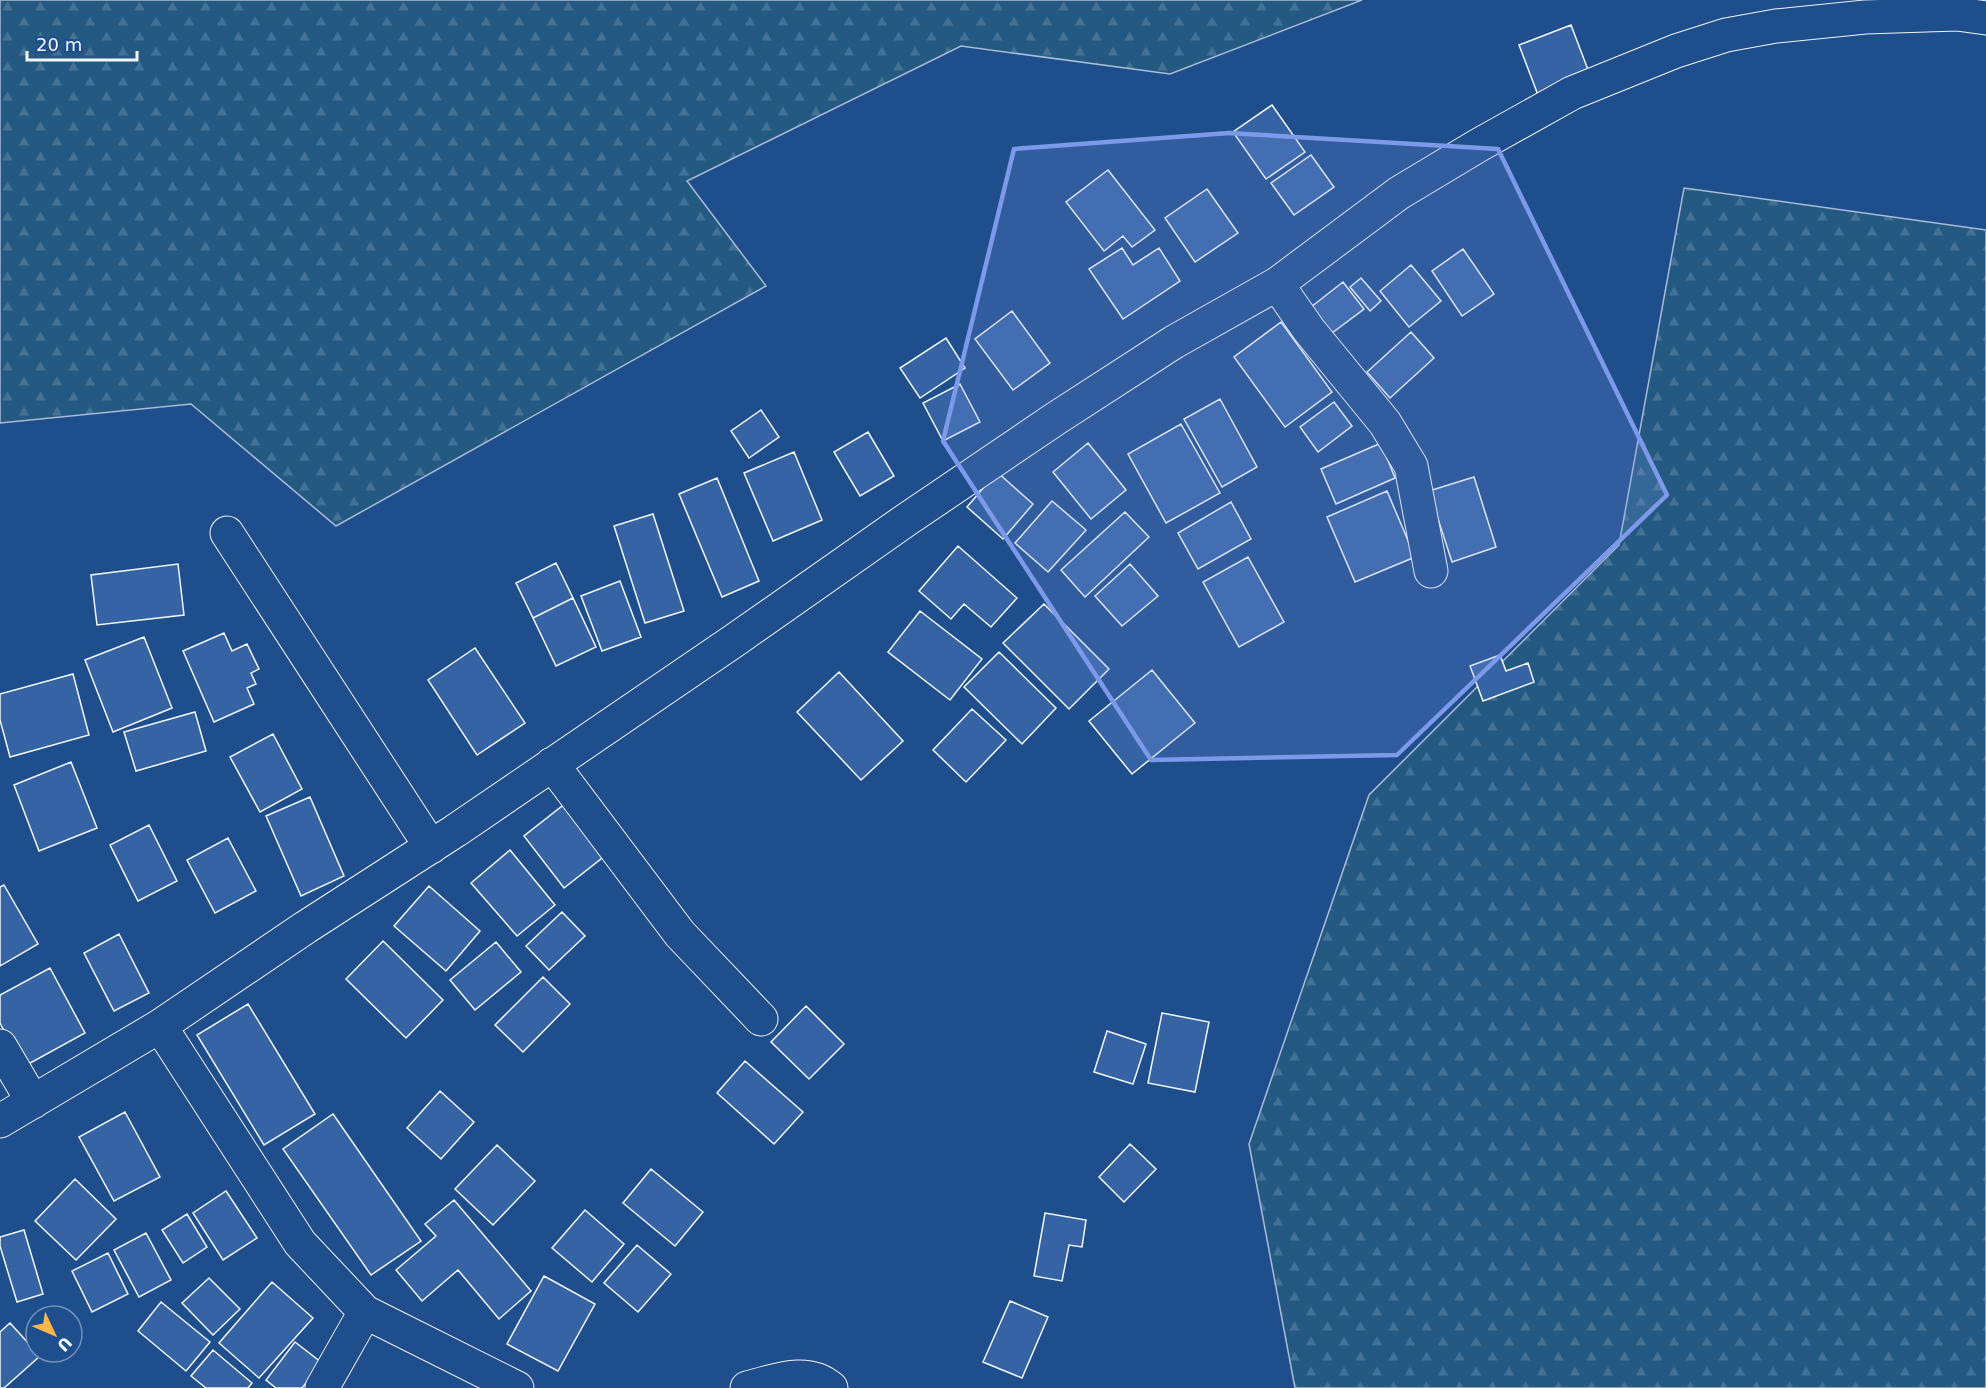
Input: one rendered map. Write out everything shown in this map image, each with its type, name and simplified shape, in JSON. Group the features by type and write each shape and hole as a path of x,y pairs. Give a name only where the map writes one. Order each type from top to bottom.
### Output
{"street":[{"path":"0,1122 160,1026 306,927 431,847 735,640 906,519 1055,419 1174,342 1277,284 1399,194 1479,145 1572,93 1676,51 1726,35 1776,26 1865,17 1957,14 1986,18"},
{"path":"1277,284 1315,338 1385,423 1411,466 1431,571"},
{"path":"227,533 431,847"},
{"path":"552,764 680,934 761,1019"},
{"path":"160,1026 300,1243 365,1312 517,1388"},
{"path":"0,1046 33,1102"},
{"path":"322,1388 365,1312"},
{"path":"747,1388 790,1377 808,1376 823,1380 831,1388"}],"highlighted area":[{"path":"1229,133 1498,149 1667,495 1397,755 1151,760 943,441 1014,149"}],"green space":[{"path":"0,0 1362,0 1170,74 961,46 687,181 766,286 336,526 191,404 0,423"},
{"path":"1684,188 1986,230 1986,1388 1295,1388 1249,1144 1369,795 1619,545"}],"building":[{"path":"1571,25 1590,75 1538,95 1519,45"},
{"path":"1272,105 1305,152 1266,179 1233,132"},
{"path":"1311,155 1334,187 1294,215 1271,183"},
{"path":"1108,170 1155,230 1132,247 1123,236 1104,251 1066,202"},
{"path":"1207,189 1238,233 1195,262 1165,218"},
{"path":"1122,248 1133,265 1159,248 1180,281 1123,319 1089,269"},
{"path":"1463,249 1494,294 1462,316 1432,271"},
{"path":"1411,265 1441,301 1409,327 1380,291"},
{"path":"1361,278 1381,301 1370,311 1350,287"},
{"path":"1343,282 1364,309 1332,333 1311,307"},
{"path":"1012,311 1050,363 1013,390 975,339"},
{"path":"1281,322 1332,392 1285,427 1234,357"},
{"path":"1411,332 1434,358 1390,398 1367,372"},
{"path":"946,338 965,368 920,398 900,368"},
{"path":"960,384 980,422 943,441 923,403"},
{"path":"1220,399 1257,467 1222,487 1184,419"},
{"path":"1334,402 1352,426 1318,452 1300,427"},
{"path":"761,410 779,437 749,458 731,431"},
{"path":"1181,424 1220,493 1166,523 1128,454"},
{"path":"868,432 894,476 860,496 834,452"},
{"path":"1088,443 1126,490 1091,519 1053,472"},
{"path":"1381,443 1395,478 1336,504 1321,469"},
{"path":"794,452 822,520 773,541 744,473"},
{"path":"997,472 1033,504 1003,539 967,507"},
{"path":"1474,477 1496,547 1452,562 1429,491"},
{"path":"717,478 759,581 722,597 679,494"},
{"path":"1387,491 1415,557 1355,582 1327,517"},
{"path":"1052,501 1086,530 1048,572 1015,543"},
{"path":"1231,502 1251,539 1198,569 1178,533"},
{"path":"1125,512 1149,537 1085,597 1061,570"},
{"path":"653,514 684,611 645,623 614,526"},
{"path":"958,546 1017,598 991,627 964,604 951,619 919,591"},
{"path":"1248,557 1284,622 1239,647 1203,582"},
{"path":"556,563 573,598 533,618 516,583"},
{"path":"178,564 184,615 97,625 91,575"},
{"path":"1130,564 1158,596 1122,626 1095,596"},
{"path":"620,581 641,637 602,651 581,596"},
{"path":"573,598 596,647 556,666 533,618"},
{"path":"1044,604 1109,669 1069,709 1003,643"},
{"path":"920,611 982,659 950,700 888,652"},
{"path":"224,633 232,651 247,644 259,669 251,673 256,684 247,688 254,704 214,722 183,651"},
{"path":"144,637 172,708 113,732 85,660"},
{"path":"475,648 525,723 477,755 428,680"},
{"path":"999,652 1056,708 1022,744 964,687"},
{"path":"1500,655 1506,671 1528,663 1534,682 1483,701 1470,666"},
{"path":"1152,670 1195,723 1132,774 1089,721"},
{"path":"839,672 903,741 861,780 797,712"},
{"path":"73,674 89,735 10,757 0,720 0,694"},
{"path":"972,709 1006,740 966,782 933,750"},
{"path":"195,712 206,751 136,771 124,732"},
{"path":"273,734 302,789 260,812 230,757"},
{"path":"71,762 97,828 39,851 14,785"},
{"path":"310,797 344,876 301,896 266,816"},
{"path":"571,799 611,851 564,888 524,836"},
{"path":"149,825 177,881 138,901 110,845"},
{"path":"228,838 256,891 215,913 187,860"},
{"path":"510,850 555,905 517,936 471,883"},
{"path":"4,885 38,944 0,966 0,887"},
{"path":"429,886 480,931 446,971 394,926"},
{"path":"562,912 585,936 549,970 526,946"},
{"path":"119,934 149,993 114,1011 84,953"},
{"path":"383,941 443,1000 406,1038 346,979"},
{"path":"496,942 521,972 475,1010 450,980"},
{"path":"50,968 85,1033 23,1067 0,1023 0,995"},
{"path":"543,977 570,1004 523,1052 495,1025"},
{"path":"248,1004 315,1114 264,1145 197,1035"},
{"path":"806,1006 844,1044 809,1079 771,1042"},
{"path":"1162,1013 1209,1022 1195,1092 1148,1083"},
{"path":"1107,1031 1146,1044 1133,1084 1094,1072"},
{"path":"745,1061 803,1112 774,1144 717,1093"},
{"path":"440,1091 474,1122 441,1159 407,1128"},
{"path":"125,1112 160,1177 114,1201 79,1137"},
{"path":"333,1114 421,1241 371,1275 283,1149"},
{"path":"1130,1144 1156,1169 1124,1202 1099,1177"},
{"path":"497,1145 535,1181 493,1225 455,1189"},
{"path":"651,1169 703,1212 675,1246 623,1203"},
{"path":"75,1179 116,1219 76,1260 35,1221"},
{"path":"226,1191 257,1238 223,1260 193,1213"},
{"path":"454,1200 531,1291 499,1319 458,1270 422,1301 396,1270 436,1236 425,1224"},
{"path":"585,1210 624,1244 592,1282 552,1248"},
{"path":"1045,1213 1086,1220 1082,1247 1069,1245 1062,1281 1034,1276"},
{"path":"187,1214 207,1247 183,1263 162,1230"},
{"path":"24,1230 43,1294 17,1302 0,1246 0,1237"},
{"path":"146,1233 171,1280 139,1297 114,1250"},
{"path":"637,1245 671,1274 638,1312 604,1283"},
{"path":"108,1253 128,1294 92,1312 72,1271"},
{"path":"544,1276 595,1304 558,1371 507,1344"},
{"path":"209,1278 240,1309 213,1335 182,1303"},
{"path":"272,1282 313,1318 259,1378 219,1343"},
{"path":"1010,1301 1048,1317 1022,1378 983,1362"},
{"path":"161,1302 210,1342 186,1371 138,1331"},
{"path":"10,1323 24,1338 24,1364 31,1364 4,1388 0,1388 0,1332"},
{"path":"295,1342 322,1363 302,1388 276,1388 266,1380"},
{"path":"213,1350 252,1383 248,1388 206,1388 191,1376"}]}
